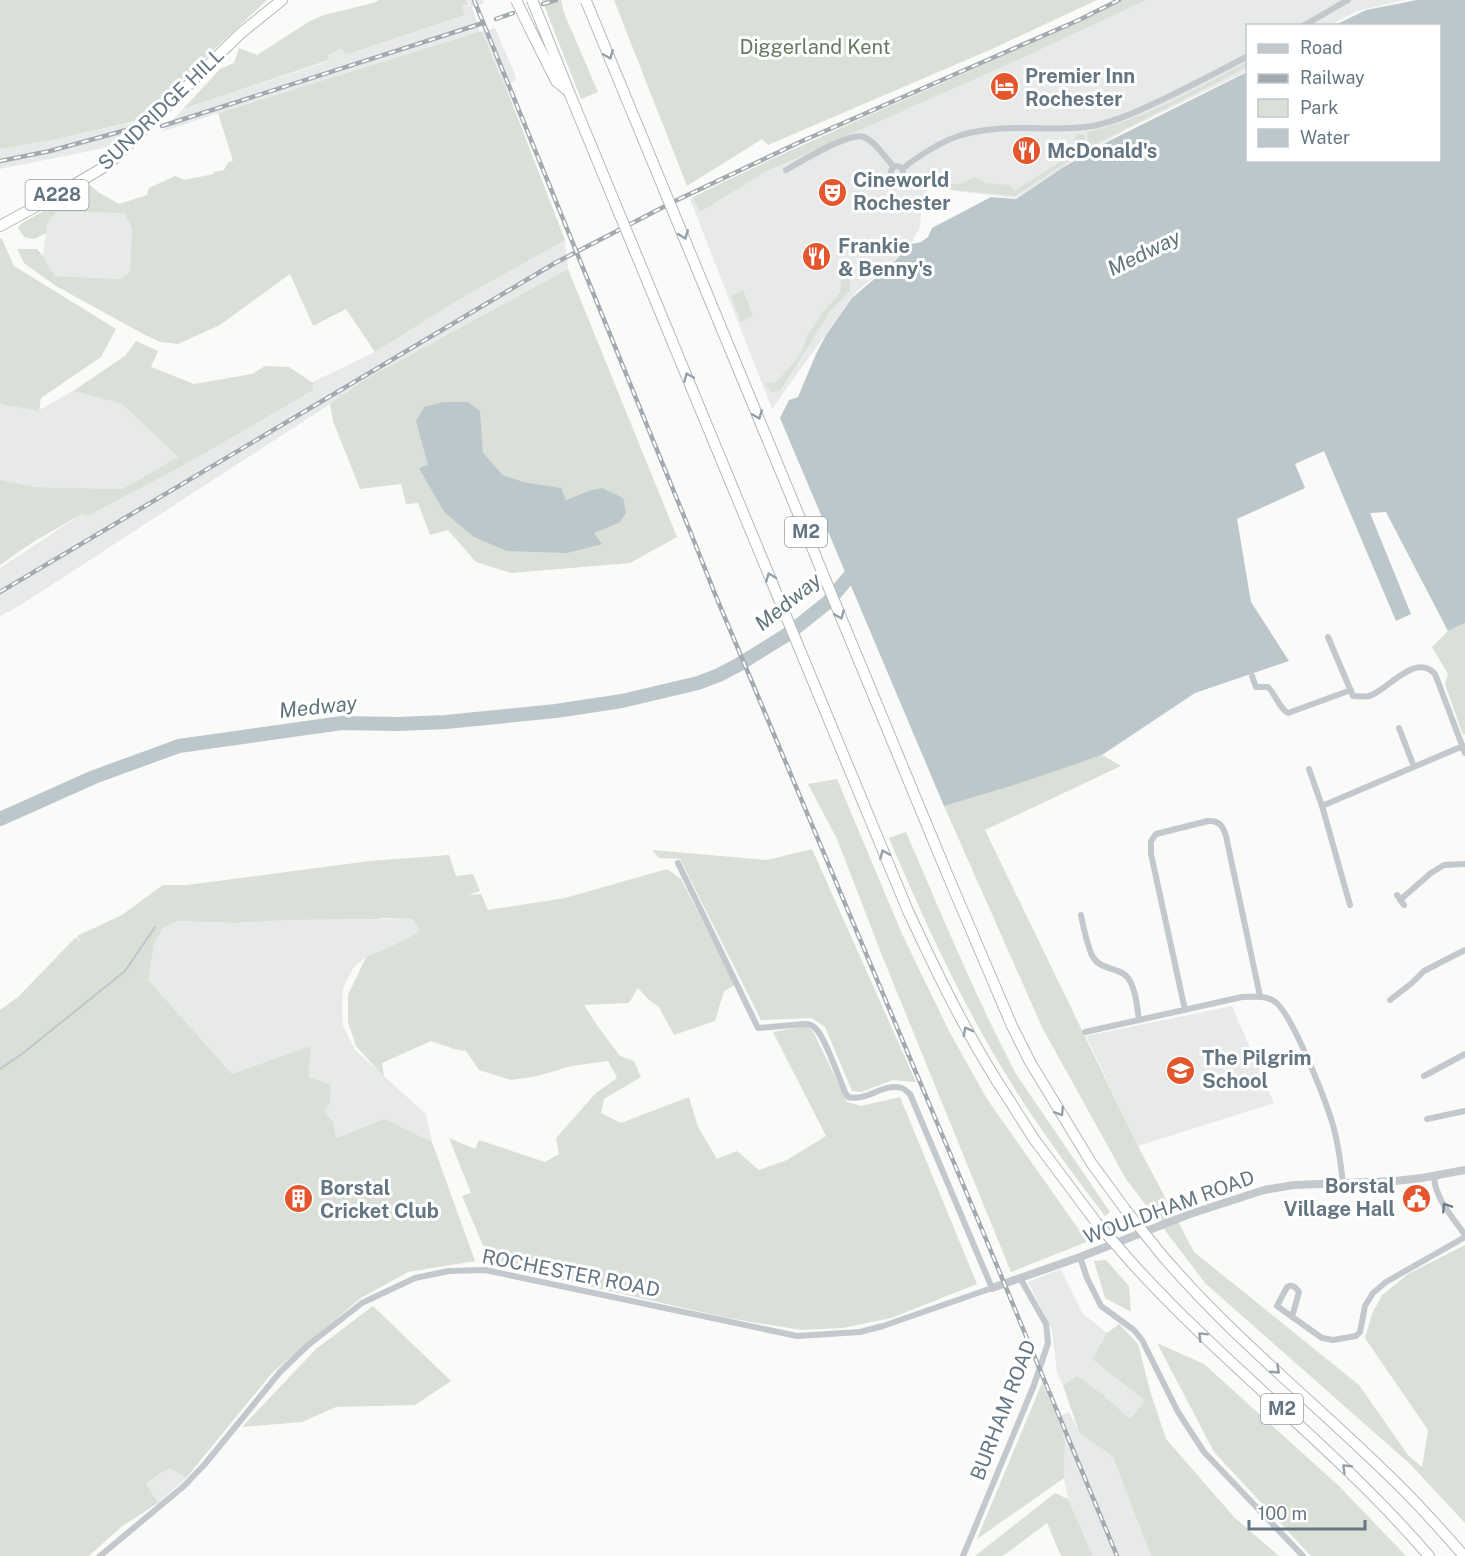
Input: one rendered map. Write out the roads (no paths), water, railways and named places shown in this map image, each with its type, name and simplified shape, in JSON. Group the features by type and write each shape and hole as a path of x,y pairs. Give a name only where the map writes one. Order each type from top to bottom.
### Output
{"highway":[{"name":"SUNDRIDGE HILL","path":"0,226 57,195 113,160 241,33 282,0"},
{"name":"M2","path":"516,0 556,81 569,92"},
{"name":"M2","path":"532,0 898,887 937,974 977,1049 1034,1139 1096,1222 1132,1263 1216,1350 1320,1443 1363,1485 1430,1556"},
{"name":"M2","path":"586,0 948,876 1012,1026 1030,1062 1092,1164 1161,1254 1237,1334 1384,1470 1464,1556"}],"street":[{"path":"1306,24 1348,0"},
{"path":"902,169 941,142 975,131 1011,128 1075,128 1114,120 1147,108 1246,57"},
{"path":"786,170 819,151 850,137 860,136 869,140 894,167 898,166 902,169"},
{"path":"894,167 892,174 896,178 902,176 902,169"},
{"path":"1322,806 1414,767 1464,749 1435,674 1431,670 1421,666 1412,669 1372,695 1353,696 1328,637"},
{"path":"1252,676 1256,687 1268,687 1283,710 1288,713 1351,690"},
{"path":"1399,728 1414,767"},
{"path":"1309,769 1350,905"},
{"path":"1185,1010 1150,846 1156,834 1198,823 1213,821 1224,828 1260,996"},
{"path":"678,863 758,1028 804,1024 810,1024 816,1028 848,1097 859,1098 884,1088 902,1088 910,1094 992,1288"},
{"path":"1400,900 1444,865 1465,864"},
{"path":"1081,915 1093,957 1103,967 1123,973 1128,977 1132,985 1139,1020"},
{"path":"1390,1000 1424,971 1465,950"},
{"path":"1085,1032 1242,997 1260,996 1274,1001 1287,1016 1310,1065 1333,1127 1343,1184"},
{"path":"1424,1076 1465,1054"},
{"path":"1427,1119 1465,1111"},
{"name":"WOULDHAM ROAD","path":"992,1288 1254,1192 1294,1185 1395,1182 1465,1170"},
{"path":"1292,1317 1299,1292 1291,1285 1287,1287 1277,1305 1292,1317 1322,1338 1333,1340 1356,1336 1360,1332 1365,1306 1373,1293 1386,1282 1465,1236 1435,1188 1434,1176"},
{"path":"1080,1257 1087,1278 1101,1306 1134,1330 1142,1340 1178,1412 1204,1452 1303,1556"},
{"name":"ROCHESTER ROAD","path":"100,1556 184,1486 206,1464 280,1372 308,1346 367,1299 415,1278 449,1271 485,1270 797,1336 860,1332 884,1326 992,1288"},
{"name":"BURHAM ROAD","path":"963,1556 1034,1385 1048,1343 1046,1324 1020,1278"}],"water":[{"path":"1417,0 1465,0 1465,623 1448,631 1386,512 1370,513 1411,614 1396,621 1324,451 1295,464 1305,488 1237,519 1251,602 1289,661 1195,693 1102,755 944,806 780,418 789,400 798,397 826,335 852,298 892,264 911,244 921,242 928,237 932,228 991,197 1016,199 1062,168 1107,142 1246,72 1246,162 1441,162 1441,24 1337,24 1366,10"},
{"path":"443,402 468,402 480,411 483,453 503,475 524,482 561,488 566,500 602,488 623,498 626,513 619,523 594,533 602,544 567,553 507,551 474,537 444,512 419,468 428,465 416,421 424,407"}],"waterway":[{"name":"Medway","path":"0,819 94,777 179,746 342,723 446,722 556,711 622,701 698,683 738,665 788,634 828,602 858,566"},
{"path":"0,1069 125,971 155,927"}],"railway":[{"path":"474,0 715,594 1117,1556"},
{"path":"543,4 556,0"},
{"path":"0,592 555,263 675,201 800,142 1079,20 1119,0"},
{"path":"496,19 513,13"},
{"path":"162,126 480,24"},
{"path":"0,161 50,151 130,129"}],"place":[{"name":"Premier Inn Rochester","path":"1004,87"},
{"name":"McDonald's","path":"1026,151"},
{"name":"Cineworld Rochester","path":"832,192"},
{"name":"Frankie & Benny's","path":"817,257"},
{"name":"The Pilgrim School","path":"1181,1070"},
{"name":"Borstal Village Hall","path":"1416,1198"},
{"name":"Borstal Cricket Club","path":"299,1199"}],"park label":[{"name":"Diggerland Kent","path":"815,47"}]}
